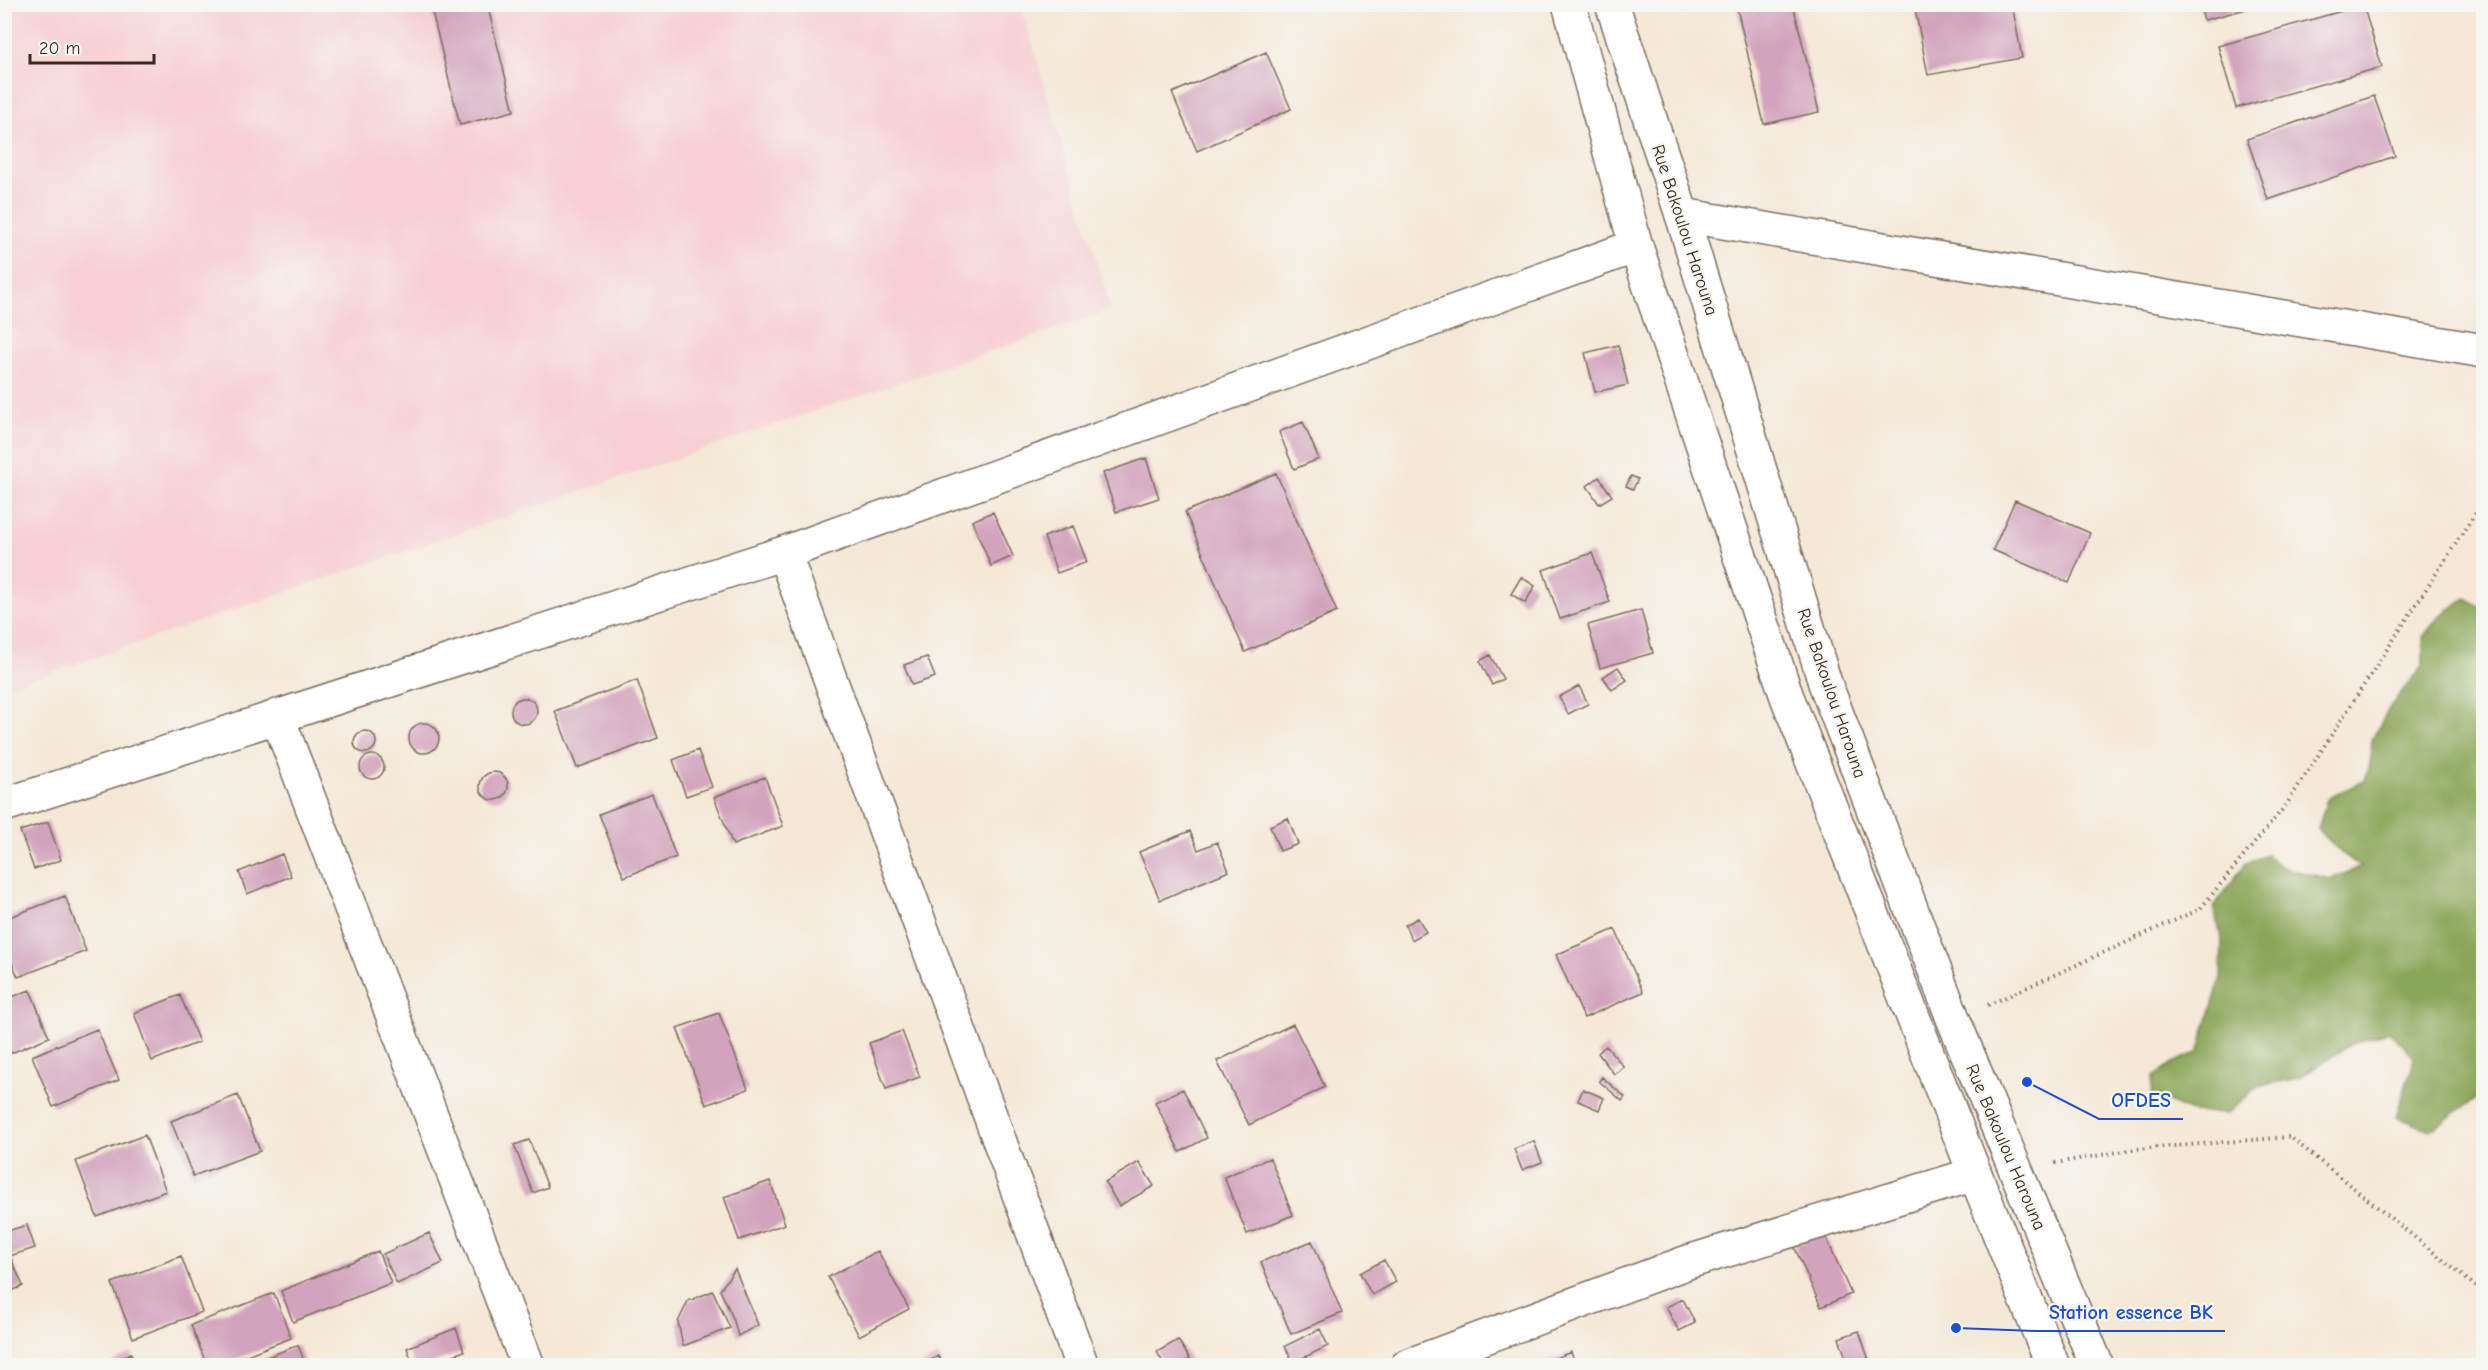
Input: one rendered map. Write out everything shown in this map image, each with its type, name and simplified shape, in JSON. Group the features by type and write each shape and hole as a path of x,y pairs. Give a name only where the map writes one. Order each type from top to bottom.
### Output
{"main road":[{"name":"Rue Bakoulou Harouna","path":"1569,4 1636,246 1787,698 2053,1365"},
{"name":"Rue Bakoulou Harouna","path":"1612,4 1682,215 1825,683 1953,1021 2097,1365"},
{"path":"1682,215 2484,351"},
{"path":"4,805 784,552 1636,246"},
{"path":"784,552 1082,1365"},
{"path":"277,716 528,1365"},
{"path":"1407,1365 1688,1262 1975,1174"}],"path":[{"path":"1953,1021 2200,909 2286,805 2484,500"},
{"path":"2016,1170 2136,1149 2290,1137 2484,1293"}],"shaded area":[{"path":"4,5 1021,5 1111,310 5,688"}],"green space":[{"path":"2466,598 2484,609 2483,1096 2472,1101 2431,1130 2396,1117 2415,1058 2389,1031 2349,1045 2299,1078 2258,1086 2227,1114 2192,1112 2151,1095 2153,1077 2179,1060 2198,1053 2221,977 2222,938 2213,907 2246,863 2266,855 2284,868 2331,879 2361,867 2340,852 2318,829 2327,799 2365,780 2370,765 2372,739 2390,707 2423,665 2423,637 2439,616"}],"building":[{"path":"430,4 487,4 514,111 460,125"},
{"path":"1736,4 1793,4 1819,112 1764,124"},
{"path":"1914,4 2012,4 2022,58 1928,75"},
{"path":"2199,4 2262,4 2262,5 2204,20"},
{"path":"2363,5 2382,67 2236,108 2218,46"},
{"path":"1266,52 1291,109 1197,151 1172,93"},
{"path":"2374,96 2395,156 2268,200 2247,139"},
{"path":"1618,345 1628,385 1595,392 1585,353"},
{"path":"1303,422 1319,459 1294,469 1279,432"},
{"path":"1146,458 1159,498 1116,512 1103,473"},
{"path":"1276,473 1337,612 1245,652 1185,512"},
{"path":"1631,476 1638,479 1633,489 1626,486"},
{"path":"1599,477 1612,496 1599,504 1587,486"},
{"path":"2015,500 2090,533 2069,583 1993,550"},
{"path":"993,512 1013,556 991,566 972,521"},
{"path":"1073,526 1087,562 1057,573 1044,537"},
{"path":"1592,553 1610,602 1560,619 1543,570"},
{"path":"1521,577 1535,586 1525,603 1511,594"},
{"path":"1641,610 1653,653 1600,668 1588,625"},
{"path":"1490,655 1503,679 1492,685 1480,661"},
{"path":"927,657 935,677 912,685 904,665"},
{"path":"1618,667 1627,680 1612,690 1603,677"},
{"path":"637,680 658,738 577,768 555,711"},
{"path":"1579,686 1588,704 1568,714 1559,697"},
{"path":"524,698 533,702 537,711 533,720 524,724 515,720 511,711 515,702"},
{"path":"424,723 430,724 438,732 438,744 430,752 424,753 418,752 410,744 409,738 410,732 418,724"},
{"path":"365,731 373,734 376,742 373,750 365,753 357,750 354,742 357,734"},
{"path":"698,750 712,787 686,796 673,760"},
{"path":"372,755 381,758 384,767 381,776 372,779 363,776 360,767 363,758"},
{"path":"494,772 504,776 508,786 504,796 494,800 484,796 480,786 484,776"},
{"path":"765,777 783,826 733,845 714,797"},
{"path":"652,794 676,857 624,877 599,814"},
{"path":"1288,818 1298,844 1280,851 1270,826"},
{"path":"48,822 61,860 34,869 20,831"},
{"path":"1190,831 1198,850 1217,842 1229,871 1160,900 1139,852"},
{"path":"282,854 291,876 247,894 239,872"},
{"path":"65,896 86,951 18,977 4,943 4,919"},
{"path":"1418,918 1426,932 1412,940 1405,925"},
{"path":"1615,929 1643,992 1584,1018 1556,955"},
{"path":"30,990 49,1037 4,1056 4,1000"},
{"path":"180,995 199,1042 152,1061 134,1013"},
{"path":"719,1013 748,1089 706,1105 677,1028"},
{"path":"1293,1024 1325,1087 1249,1125 1217,1061"},
{"path":"97,1029 119,1080 53,1107 32,1056"},
{"path":"902,1031 920,1077 886,1089 869,1043"},
{"path":"1606,1046 1624,1067 1614,1074 1598,1053"},
{"path":"1602,1077 1625,1097 1622,1101 1599,1081"},
{"path":"1183,1089 1207,1138 1180,1152 1155,1102"},
{"path":"1583,1089 1604,1098 1599,1110 1578,1101"},
{"path":"238,1095 260,1151 193,1176 171,1121"},
{"path":"145,1135 166,1191 97,1217 76,1161"},
{"path":"529,1140 548,1187 533,1193 514,1145"},
{"path":"1534,1141 1542,1162 1522,1170 1514,1149"},
{"path":"1270,1158 1293,1215 1247,1234 1224,1177"},
{"path":"1139,1162 1154,1186 1119,1206 1105,1182"},
{"path":"770,1181 785,1224 739,1240 724,1197"},
{"path":"27,1225 35,1248 10,1256 4,1240 4,1232"},
{"path":"1824,1232 1851,1294 1821,1307 1794,1246"},
{"path":"429,1233 443,1263 397,1284 383,1254"},
{"path":"1312,1241 1342,1313 1291,1334 1261,1262"},
{"path":"378,1251 391,1283 293,1322 281,1291"},
{"path":"878,1251 909,1309 859,1336 828,1277"},
{"path":"10,1256 23,1286 4,1294 4,1259"},
{"path":"181,1256 202,1312 133,1338 112,1283"},
{"path":"1384,1260 1396,1282 1372,1295 1360,1273"},
{"path":"735,1269 758,1325 738,1336 733,1318 720,1290"},
{"path":"713,1291 730,1328 683,1346 678,1322 688,1301"},
{"path":"274,1293 291,1338 218,1366 207,1366 191,1325"},
{"path":"1683,1299 1695,1323 1679,1331 1666,1307"},
{"path":"456,1328 464,1351 426,1366 414,1366 407,1348"},
{"path":"1320,1329 1328,1346 1293,1363 1285,1346"},
{"path":"1859,1331 1871,1366 1849,1366 1839,1338"},
{"path":"1178,1340 1190,1359 1178,1366 1165,1366 1157,1352"},
{"path":"298,1345 306,1366 257,1366 255,1362"},
{"path":"1571,1352 1576,1366 1540,1366 1540,1364"},
{"path":"131,1353 137,1366 105,1366"},
{"path":"938,1356 943,1366 920,1366"}],"place":[{"name":"OFDES","path":"2027,1082"},
{"name":"Station essence BK","path":"1956,1328"}]}
